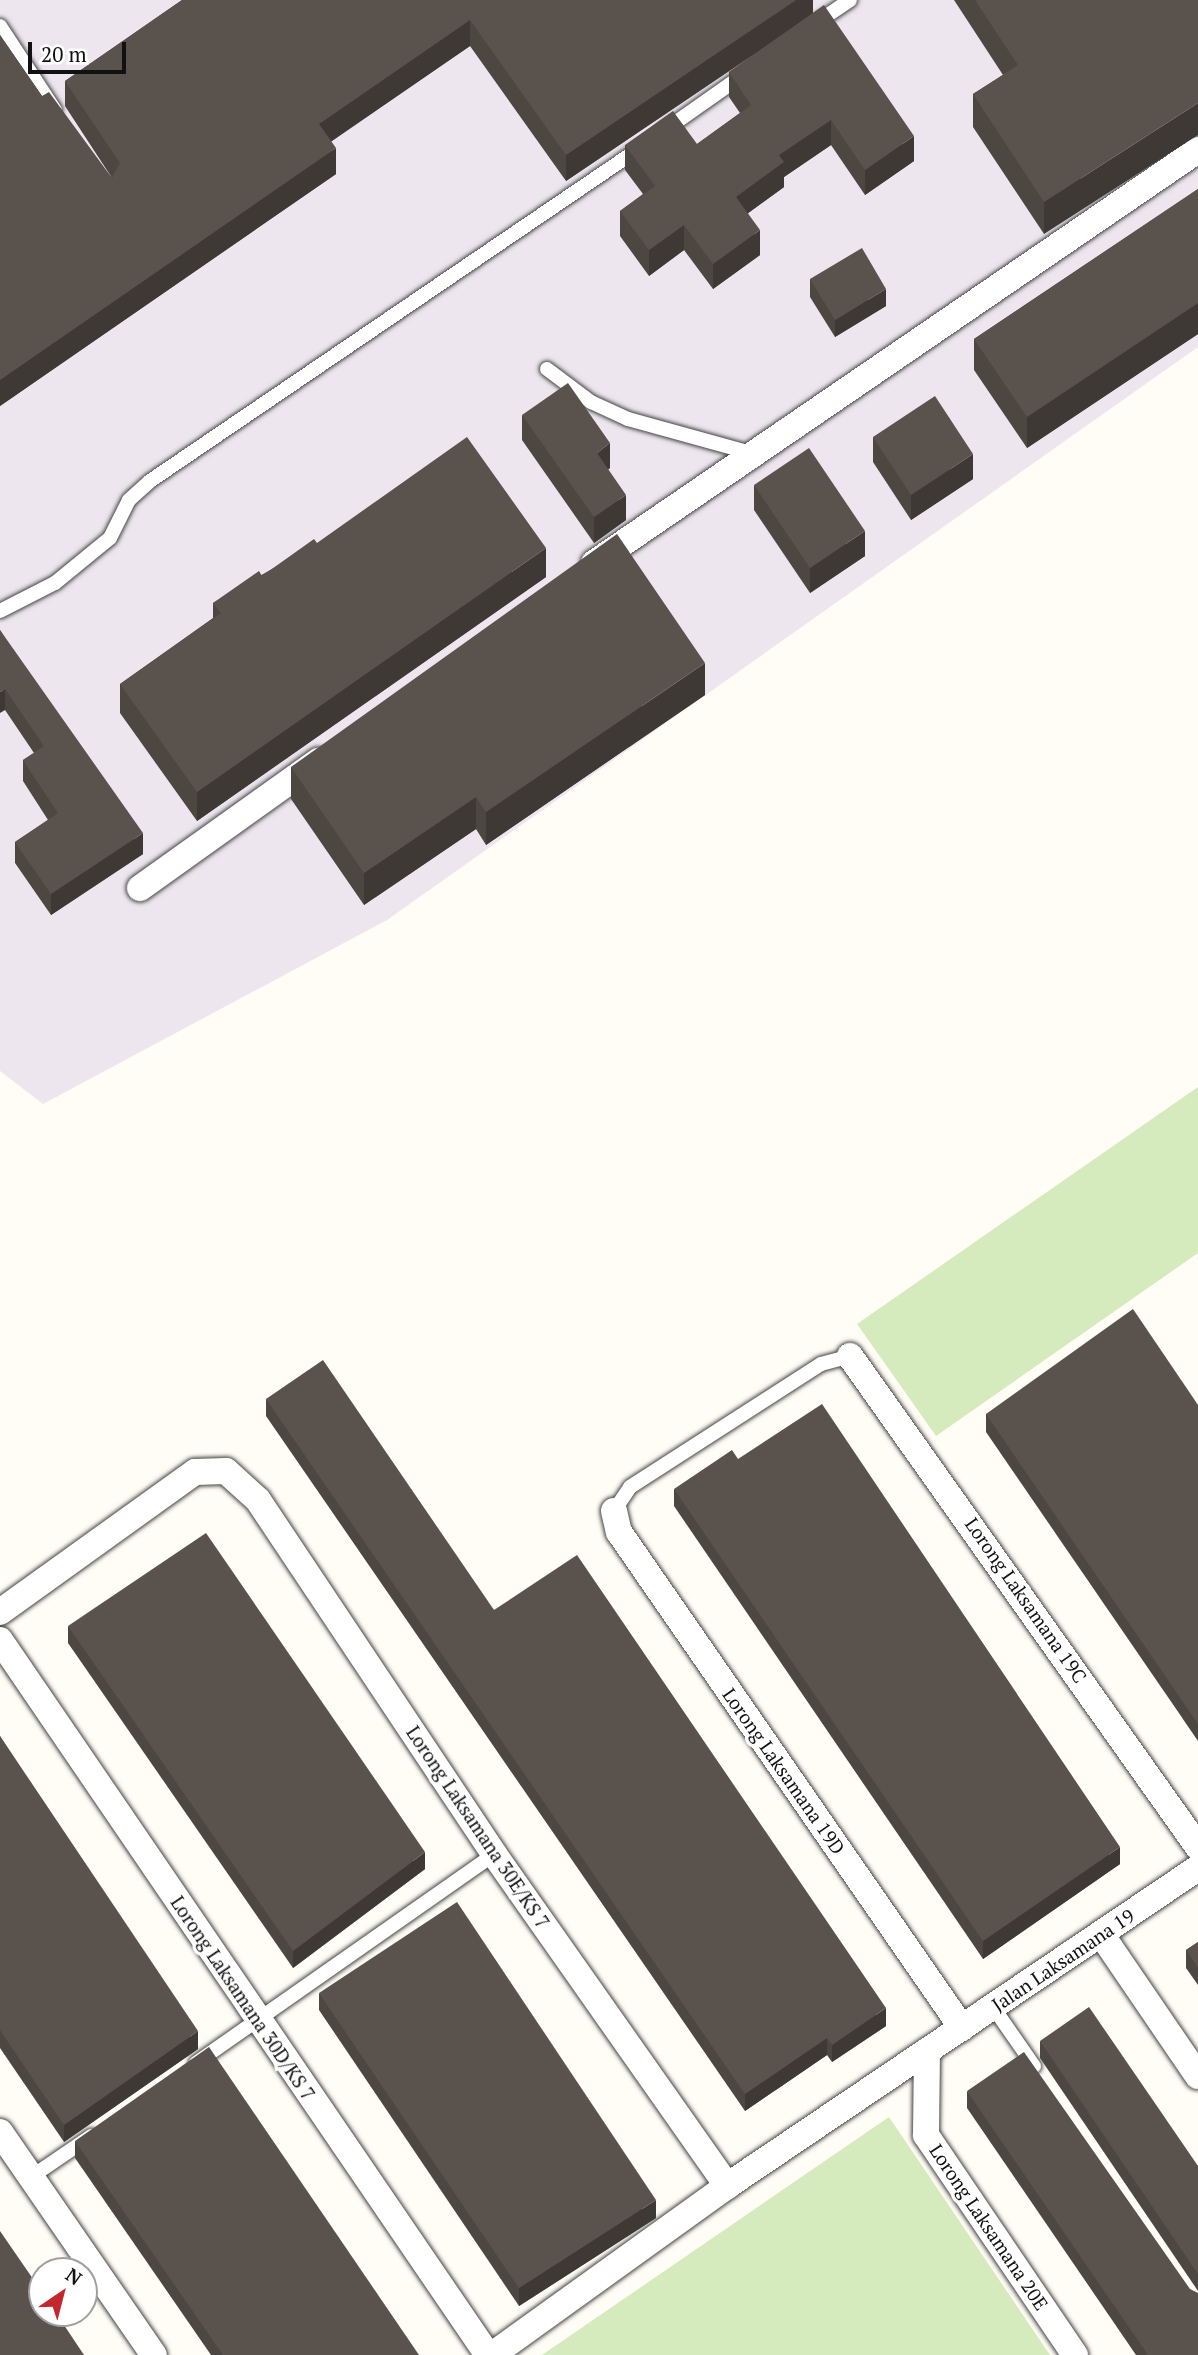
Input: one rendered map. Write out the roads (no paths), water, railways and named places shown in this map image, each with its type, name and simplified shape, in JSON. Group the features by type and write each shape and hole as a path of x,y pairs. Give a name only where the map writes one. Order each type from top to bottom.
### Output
{"street":[{"path":"567,582 747,452 1198,150"},
{"path":"140,888 343,743"},
{"name":"Lorong Laksamana 19C","path":"849,1356 1198,1847"},
{"name":"Lorong Laksamana 30E/KS 7","path":"0,1612 195,1472 226,1471 258,1500 494,1854 727,2186"},
{"name":"Lorong Laksamana 19D","path":"614,1511 619,1532 962,2028"},
{"name":"Lorong Laksamana 30D/KS 7","path":"0,1640 490,2355"},
{"name":"Jalan Laksamana 19","path":"490,2355 727,2186 1198,1868"},
{"path":"1101,1934 1198,2076"},
{"name":"Lorong Laksamana 20E","path":"927,2051 926,2135 1075,2355"},
{"path":"0,2132 17,2169 154,2355"}],"lane":[{"path":"804,32 850,0"},
{"path":"0,26 67,127"},
{"path":"0,611 55,583 110,538 129,500 150,481 386,326 759,64"},
{"path":"547,369 591,402 628,419 747,452"},
{"path":"614,1511 630,1487 821,1364 849,1356"},
{"path":"179,2075 494,1854"},
{"path":"993,2007 1046,2083"},
{"path":"17,2169 111,2122"}]}
